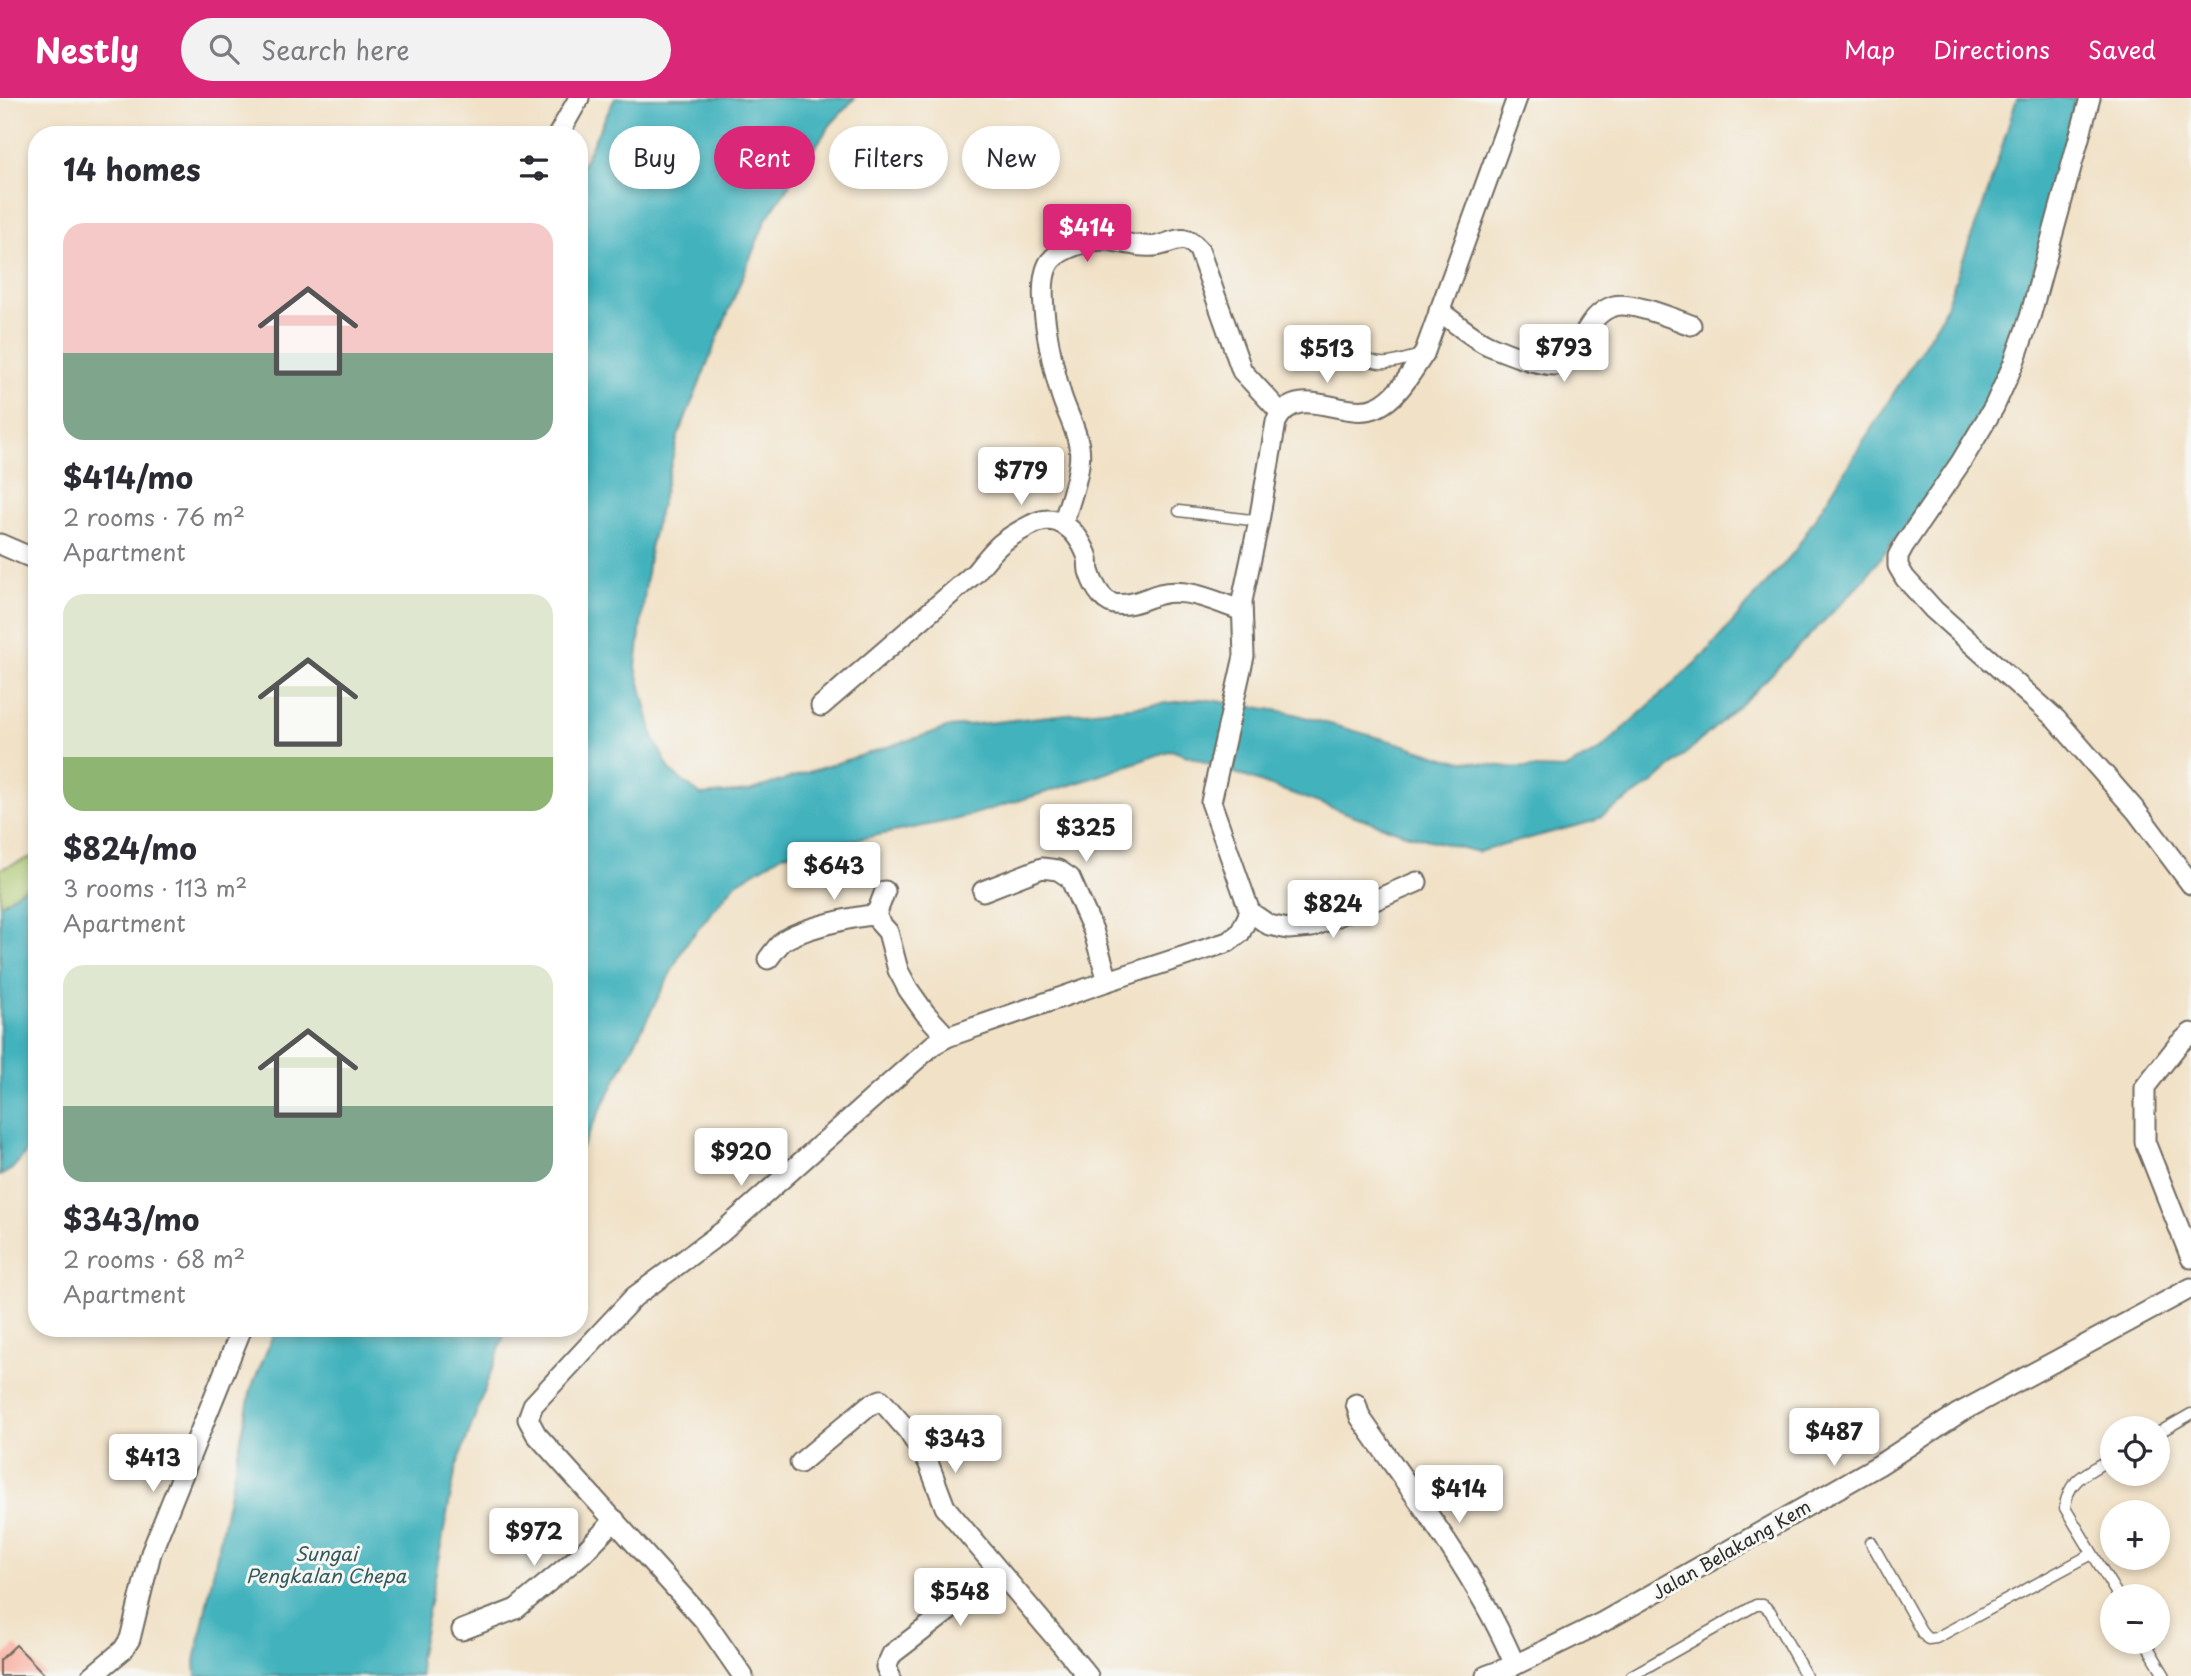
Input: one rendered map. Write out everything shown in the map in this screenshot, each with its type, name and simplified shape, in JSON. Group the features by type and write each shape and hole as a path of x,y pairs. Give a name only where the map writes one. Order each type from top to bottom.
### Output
{"street":[{"path":"563,126 579,98"},
{"path":"1417,882 1312,926 1288,929 1269,925 1250,912 1211,802 1244,656 1242,601 1276,422 1281,412 1299,402 1366,410 1378,407 1391,397 1424,354 1517,98"},
{"path":"2090,98 2030,317 2013,365 1994,407 1961,462 1903,545 1898,556 1898,566 1905,578 1934,610 2056,719 2137,812 2191,884"},
{"path":"1063,524 1080,463 1080,448 1060,391 1044,321 1044,310 1048,265 1054,256 1065,250 1093,241 1107,240 1156,246 1185,239 1193,243 1199,250 1242,370 1281,412"},
{"path":"1439,311 1486,344 1546,365 1558,365 1567,359 1589,325 1606,309 1617,305 1654,312 1691,325"},
{"path":"821,706 975,573 1004,539 1040,520 1049,518 1076,534 1088,557 1093,581 1104,598 1114,604 1140,602 1161,593 1175,592 1242,611"},
{"path":"0,544 28,556"},
{"path":"983,891 1042,868 1058,870 1070,878 1093,930 1108,981"},
{"path":"886,891 876,915 888,932 898,970 925,1013 947,1037"},
{"path":"743,1676 704,1620 536,1434 528,1419 533,1405 634,1297 722,1232 933,1045 947,1037 1228,942 1240,933 1250,912"},
{"path":"768,959 785,940 800,933 857,916 876,915"},
{"path":"2191,1033 2144,1087 2145,1142 2191,1258"},
{"name":"Jalan Belakang Kem","path":"1486,1676 1515,1665 1603,1622 1879,1465 1959,1413 2191,1288"},
{"path":"92,1676 123,1650 130,1639 151,1553 238,1337"},
{"path":"800,1463 869,1406 881,1400 908,1432 928,1462 945,1507 1088,1676"},
{"path":"1356,1404 1360,1417 1474,1584 1504,1638 1515,1665"},
{"path":"462,1630 516,1609 582,1554 615,1520"},
{"path":"890,1676 886,1667 892,1654 999,1572"}],"lane":[{"path":"1348,342 1370,361 1388,365 1424,354"},
{"path":"1180,511 1259,521"},
{"path":"2170,1426 2191,1414"},
{"path":"2100,1465 2082,1475 2066,1493 2065,1508 2111,1584"},
{"path":"1871,1542 1928,1639 1936,1638 2092,1553"},
{"path":"1631,1676 1755,1605 1763,1605 1770,1611 1806,1676"},
{"path":"2152,1654 2165,1676"}],"green space":[{"path":"28,858 28,885 0,905 0,869"}],"water":[{"path":"615,98 855,98 829,126 815,147 815,126 714,126 714,189 787,189 766,219 678,436 650,548 636,667 654,739 671,772 701,795 749,791 950,727 1203,699 1287,712 1448,759 1509,767 1564,769 1599,751 1704,655 1794,552 1942,316 1988,192 2017,98 2075,98 2056,191 2015,340 1958,457 1861,583 1753,693 1653,783 1594,821 1478,852 1405,834 1171,750 1093,778 958,819 784,854 735,884 685,945 588,1134 588,153"},
{"path":"28,885 28,1150 12,1169 0,1176 0,905"},
{"name":"Sungai Pengkalan Chepa","path":"272,1337 504,1337 456,1468 419,1659 421,1676 196,1676 195,1661 251,1389"}],"building":[{"path":"16,1645 46,1676 0,1676 0,1660"}]}
